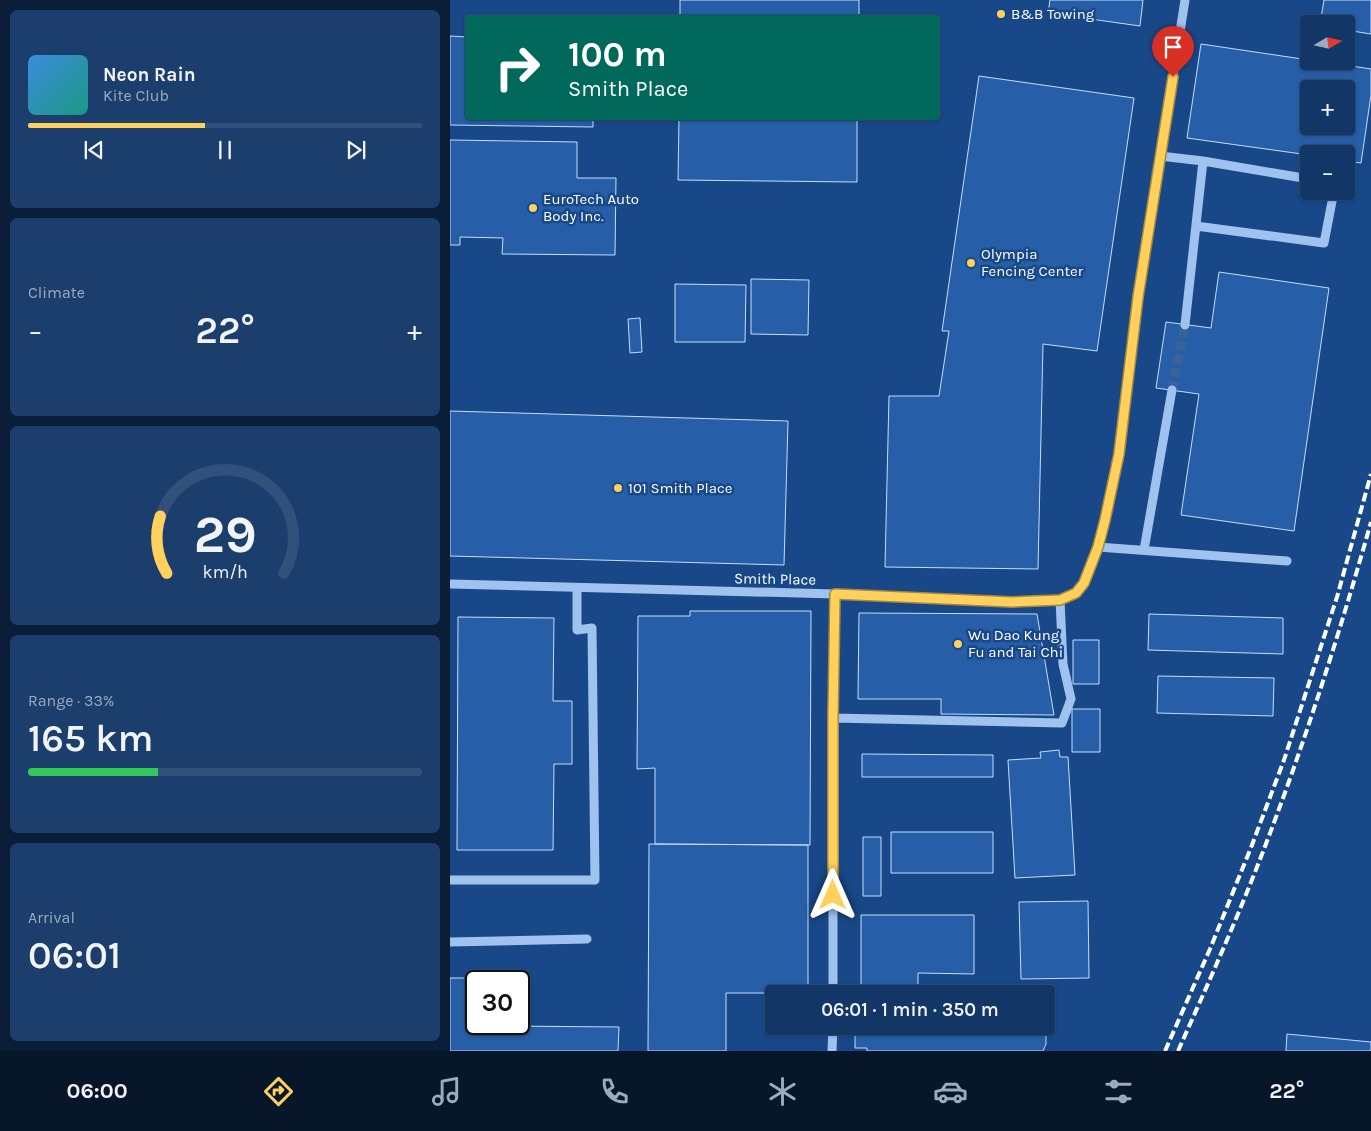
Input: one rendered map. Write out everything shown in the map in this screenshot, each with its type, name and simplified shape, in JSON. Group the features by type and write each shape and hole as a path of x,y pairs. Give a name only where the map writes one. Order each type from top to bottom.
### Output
{"street":[{"name":"Smith Place","path":"450,584 835,594 1012,602 1060,600 1076,593 1084,583 1098,547 1109,507 1119,454 1138,297 1185,0"},
{"path":"1160,156 1203,161 1300,177"},
{"path":"1185,324 1203,161"},
{"path":"1196,226 1324,243 1332,200"},
{"path":"1144,550 1172,390"},
{"path":"1098,547 1287,560"},
{"path":"450,880 595,880 592,628 577,630 577,588"},
{"path":"833,985 835,594"},
{"path":"833,718 1062,723 1071,698 1063,664 1060,600"},
{"path":"450,942 587,939"},
{"path":"832,1035 832,1051"}],"building":[{"path":"680,0 859,0 859,15 680,15"},
{"path":"1050,0 1143,0 1140,26 1048,13"},
{"path":"1324,0 1371,0 1371,34 1355,31 1355,15 1322,15"},
{"path":"450,36 465,37 465,120 593,120 593,127 450,125"},
{"path":"1201,44 1300,59 1300,70 1355,70 1355,67 1371,69 1371,95 1361,163 1355,162 1355,145 1300,145 1300,154 1187,138"},
{"path":"979,76 1134,98 1097,351 1043,344 1038,569 885,567 889,396 939,396 949,331 942,331"},
{"path":"679,120 857,120 857,182 678,180"},
{"name":"EuroTech Auto Body Inc.","path":"450,140 577,142 577,178 616,178 615,255 502,254 503,238 460,237 460,245 450,245"},
{"path":"1219,272 1329,288 1294,531 1181,515 1199,394 1156,388 1166,322 1211,328"},
{"path":"751,279 809,280 808,335 751,334"},
{"path":"675,284 746,285 745,342 675,342"},
{"path":"640,318 642,352 630,353 628,319"},
{"name":"101 Smith Place","path":"450,411 788,421 784,565 450,556"},
{"path":"690,611 811,611 810,845 655,844 655,768 637,769 638,616 690,616"},
{"path":"859,613 1037,614 1054,715 941,714 941,699 858,699"},
{"path":"1149,614 1283,618 1283,654 1148,650"},
{"path":"458,617 554,618 553,701 572,701 572,764 554,764 553,850 457,850"},
{"path":"1073,640 1099,640 1099,684 1073,684"},
{"path":"1158,676 1274,678 1273,716 1157,713"},
{"path":"1072,709 1100,709 1100,752 1072,752"},
{"path":"1059,750 1060,757 1068,757 1075,875 1015,878 1008,760 1041,758 1040,752"},
{"path":"862,754 993,755 993,777 862,777"},
{"path":"891,832 993,832 993,873 891,873"},
{"path":"863,837 881,837 881,896 863,896"},
{"path":"649,844 808,845 808,985 765,985 765,993 726,993 726,1051 648,1051"},
{"path":"1088,901 1089,978 1021,979 1019,902"},
{"path":"861,915 974,915 974,974 918,973 918,985 861,985"},
{"path":"450,978 465,978 465,1035 530,1035 530,1026 619,1027 618,1051 450,1051"},
{"path":"1287,1034 1371,1042 1371,1051 1286,1051"},
{"path":"855,1035 1046,1035 1046,1044 1043,1051 867,1051 867,1048 855,1048"}],"tunnel":[{"path":"1172,390 1185,325"}],"railway":[{"path":"1165,1051 1210,949 1284,760 1337,597 1371,474"},
{"path":"1178,1051 1212,976 1254,874 1294,768 1347,604 1371,522"}],"place":[{"name":"B&B Towing","path":"1001,14"},
{"name":"EuroTech Auto Body Inc.","path":"533,208"},
{"name":"Olympia Fencing Center","path":"971,263"},
{"name":"101 Smith Place","path":"618,488"},
{"name":"Wu Dao Kung Fu and Tai Chi","path":"958,644"}],"route":[{"path":"833,895 835,594 1012,602 1060,600 1076,593 1084,583 1098,547 1109,507 1119,454 1138,297 1173,77"}]}
